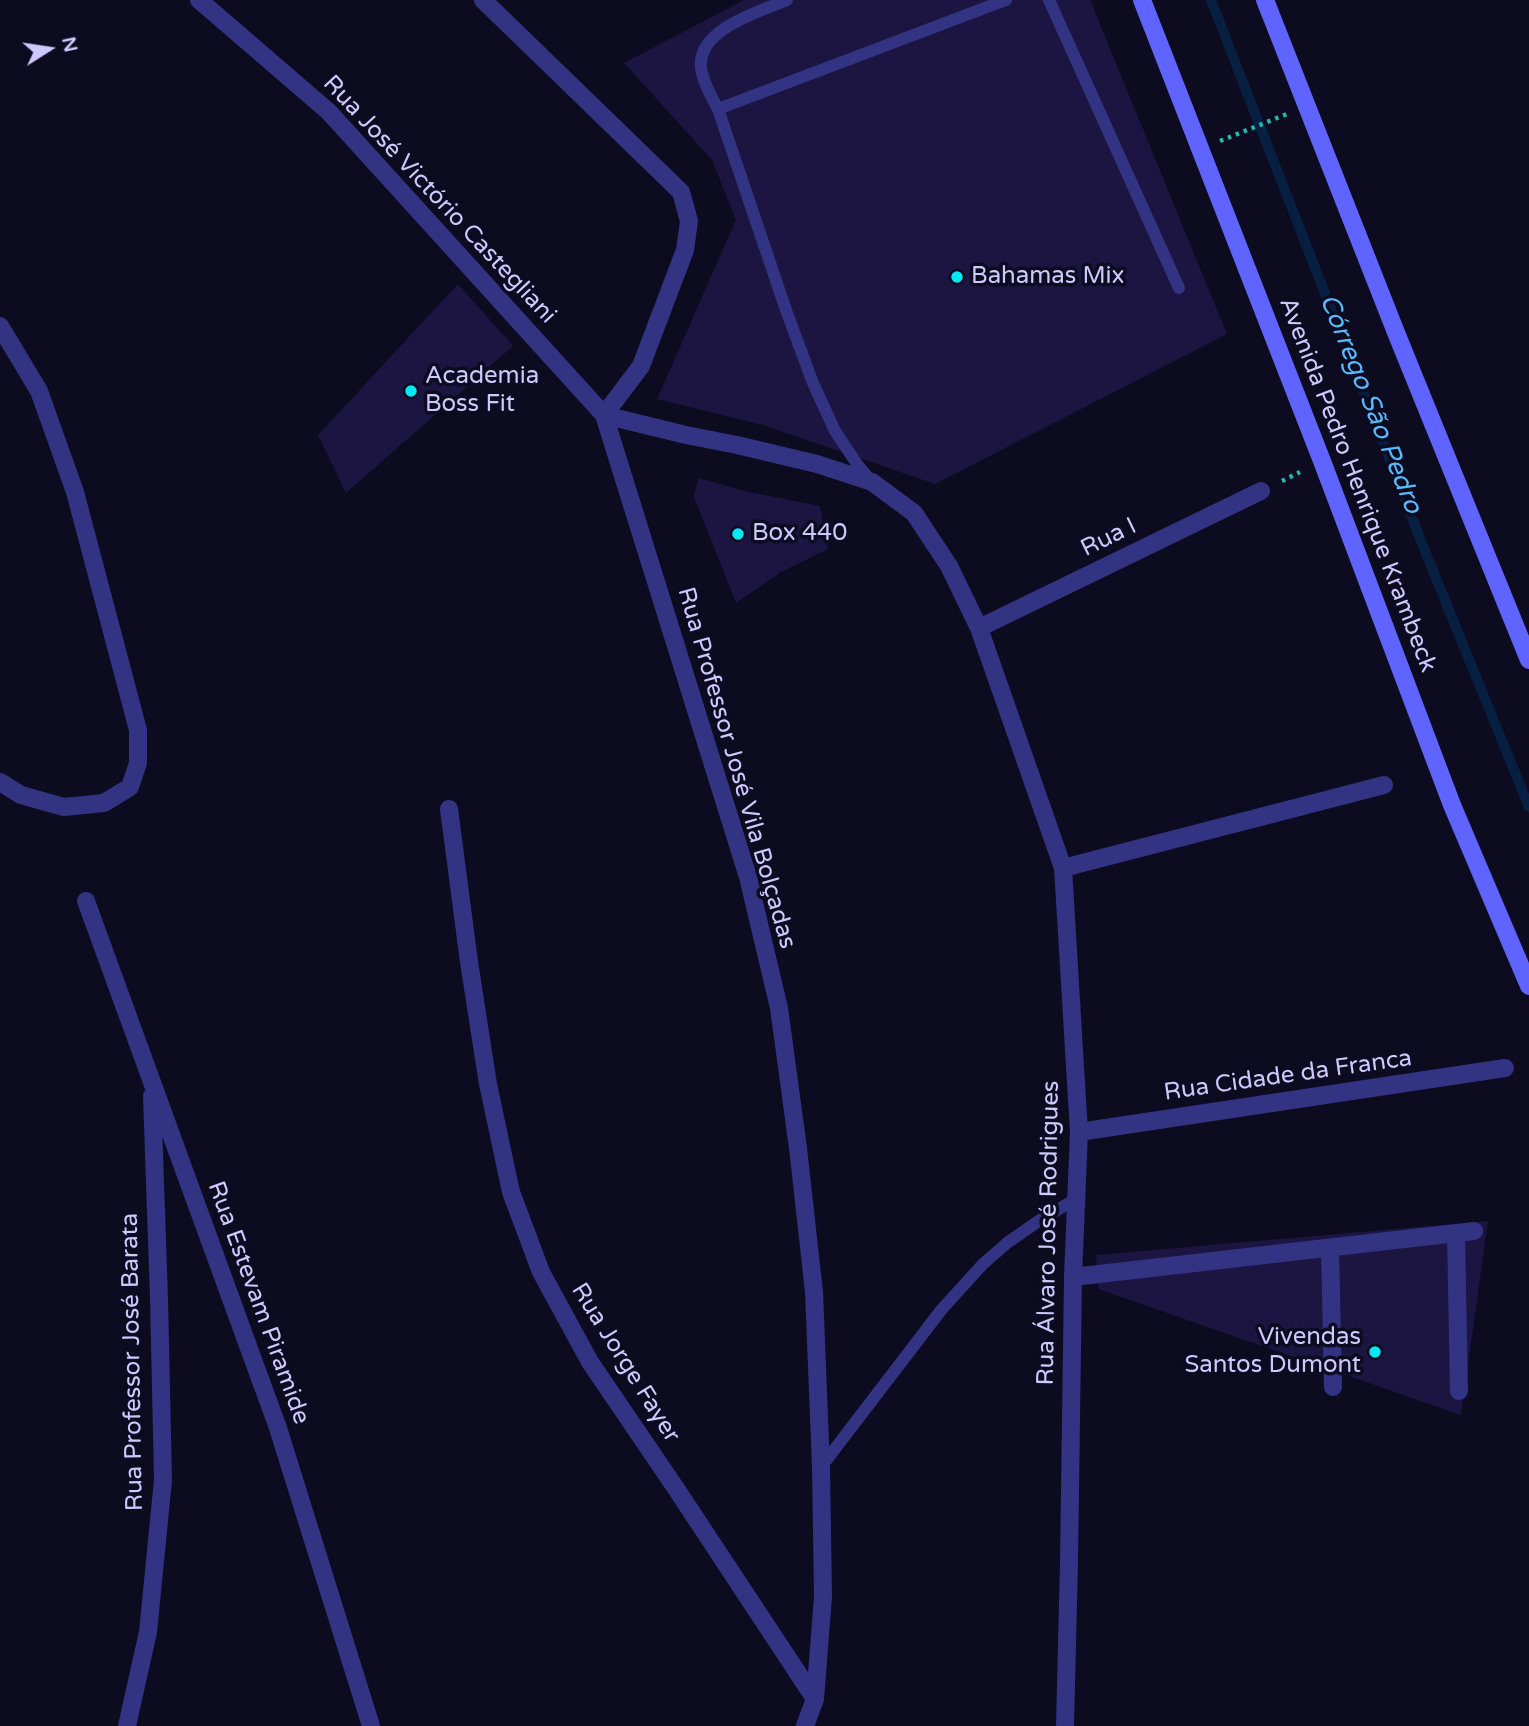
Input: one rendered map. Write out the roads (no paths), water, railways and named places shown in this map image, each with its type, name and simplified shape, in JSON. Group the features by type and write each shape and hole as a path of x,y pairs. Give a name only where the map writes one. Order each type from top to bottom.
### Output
{"main road":[{"name":"Avenida Pedro Henrique Krambeck","path":"1142,0 1322,461 1452,805 1529,986"},
{"path":"1265,0 1529,660"}],"street":[{"name":"Rua José Victório Castegliani","path":"199,0 329,112 604,415"},
{"path":"483,0 681,192 689,221 685,250 641,366 604,415"},
{"path":"0,326 39,391 75,492 138,730 138,763 130,787 104,803 64,807 20,795 0,782"},
{"name":"Rua Álvaro José Rodrigues","path":"604,415 817,464 873,482 914,513 949,565 979,628 1063,868 1079,1132 1073,1277 1065,1726"},
{"name":"Rua Professor José Vila Bolçadas","path":"604,415 748,877 779,1008 814,1292 821,1467 823,1597 815,1699 805,1726"},
{"name":"Rua I","path":"979,628 1261,491"},
{"path":"1063,868 1384,785"},
{"name":"Rua Jorge Fayer","path":"449,809 488,1084 511,1192 541,1272 590,1362 815,1699"},
{"name":"Rua Estevam Piramide","path":"86,901 278,1428 371,1726"},
{"name":"Rua Cidade da Franca","path":"1079,1132 1505,1068"},
{"name":"Rua Professor José Barata","path":"127,1726 148,1632 163,1480 151,1079"},
{"path":"1073,1277 1474,1231"},
{"path":"1456,1233 1459,1391"},
{"path":"1330,1248 1333,1387"}],"lane":[{"path":"787,0 724,28 703,52 701,67 707,89 718,108 813,383 835,430 873,482"},
{"path":"718,108 1006,0"},
{"path":"1049,0 1179,288"},
{"path":"821,1467 942,1309 983,1264 1007,1243 1076,1199"}],"waterway":[{"name":"Córrego São Pedro","path":"1211,0 1425,551 1529,807"}],"place":[{"name":"Bahamas Mix","path":"957,277"},
{"name":"Academia Boss Fit","path":"411,391"},
{"name":"Box 440","path":"738,534"},
{"name":"Vivendas Santos Dumont","path":"1375,1352"}]}
